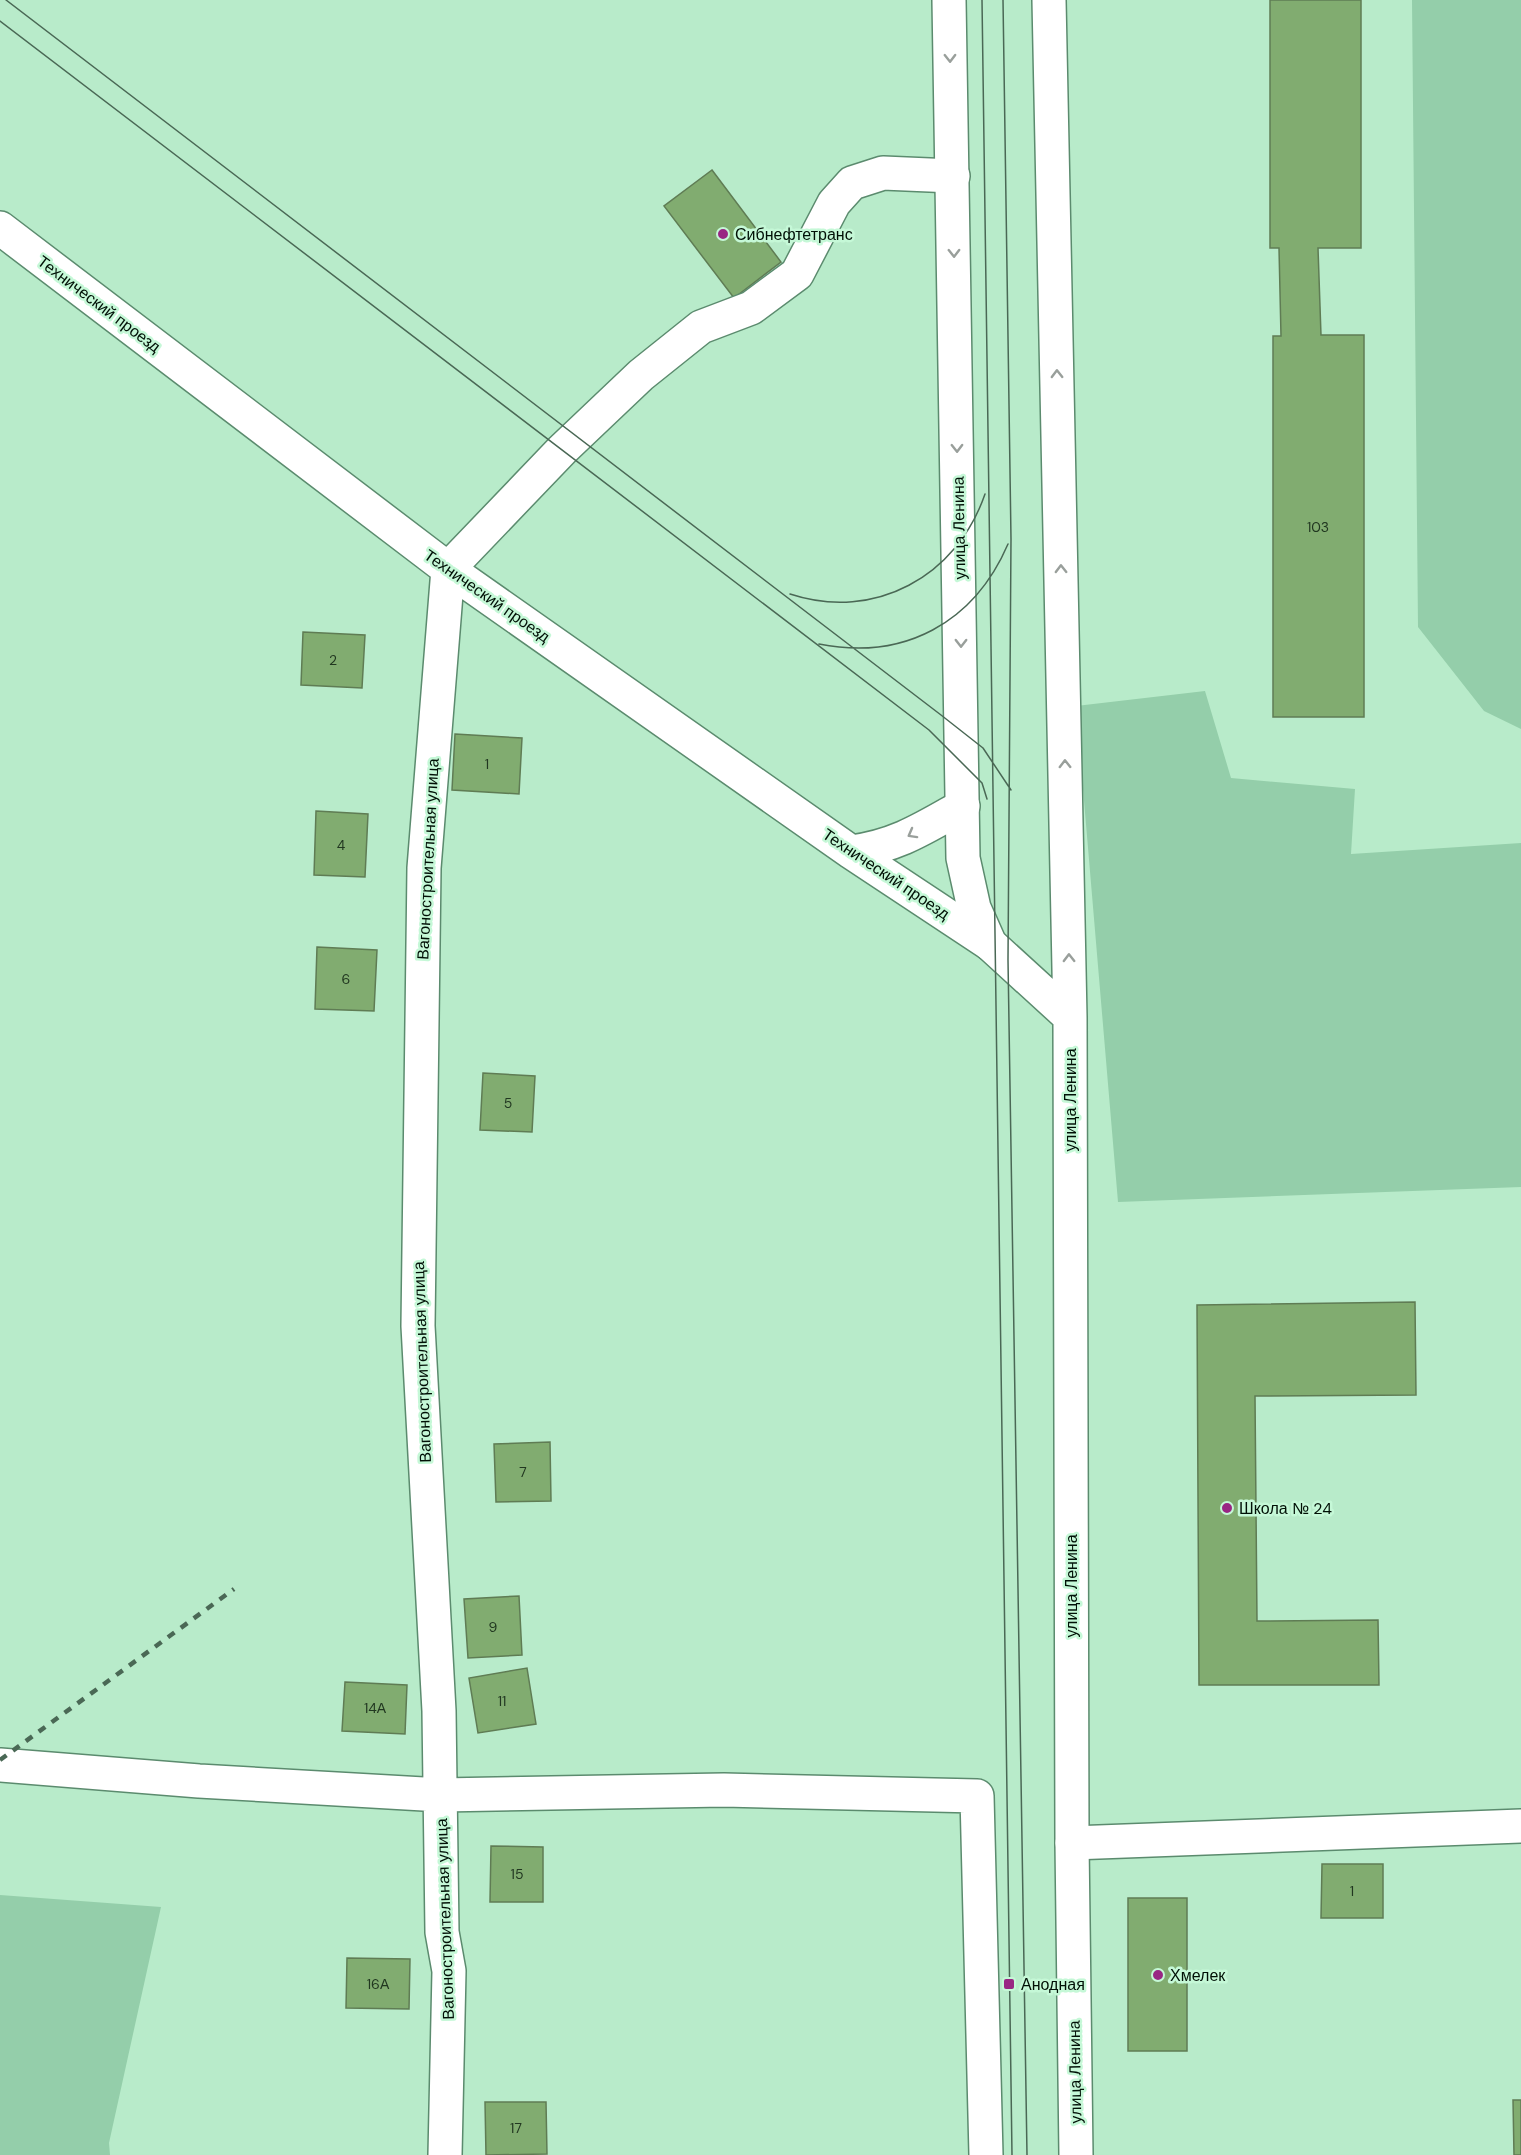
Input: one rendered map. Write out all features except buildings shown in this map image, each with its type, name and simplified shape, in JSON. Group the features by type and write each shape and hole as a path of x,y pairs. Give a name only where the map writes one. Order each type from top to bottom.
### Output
{"street":[{"name":"улица Ленина","path":"949,0 963,858 974,908 990,944 1070,1017"},
{"name":"улица Ленина","path":"1049,0 1070,1017 1072,1843 1076,2155"},
{"path":"448,570 562,450 641,375 701,327 751,308 797,274 834,203 852,183 883,172 953,176"},
{"name":"Технический проезд","path":"0,228 448,570 851,852 990,944"},
{"name":"Вагоностроительная улица","path":"445,2155 449,1971 442,1932 441,1795 418,1326 424,868 448,570"},
{"path":"851,852 880,848 903,839 963,806"},
{"path":"0,1765 199,1781 441,1795 724,1790 977,1796 986,2155"},
{"path":"1072,1843 1521,1826"}],"green space":[{"path":"1412,0 1521,0 1521,729 1484,711 1418,627"},
{"path":"1205,691 1231,778 1355,789 1351,854 1521,843 1521,1187 1118,1202 1076,706"},
{"path":"0,1895 161,1907 109,2143 110,2155 0,2155"}],"tram line":[{"path":"6,0 983,748 1011,790"},
{"path":"982,0 1012,2155"},
{"path":"1003,0 1011,539 1008,960 1027,2155"},
{"path":"0,21 929,730 982,783 987,799"},
{"path":"790,594 822,601 852,602 882,596 909,585 933,569 955,548 972,523 985,494"},
{"path":"819,644 850,648 880,647 907,641 933,630 956,615 976,595 994,572 1008,544"}],"railway":[{"path":"0,1760 234,1589"}],"place":[{"name":"Сибнефтетранс","path":"723,234"},
{"name":"Школа № 24","path":"1227,1508"},
{"name":"Хмелек","path":"1158,1975"},
{"name":"Анодная","path":"1009,1984"}]}
